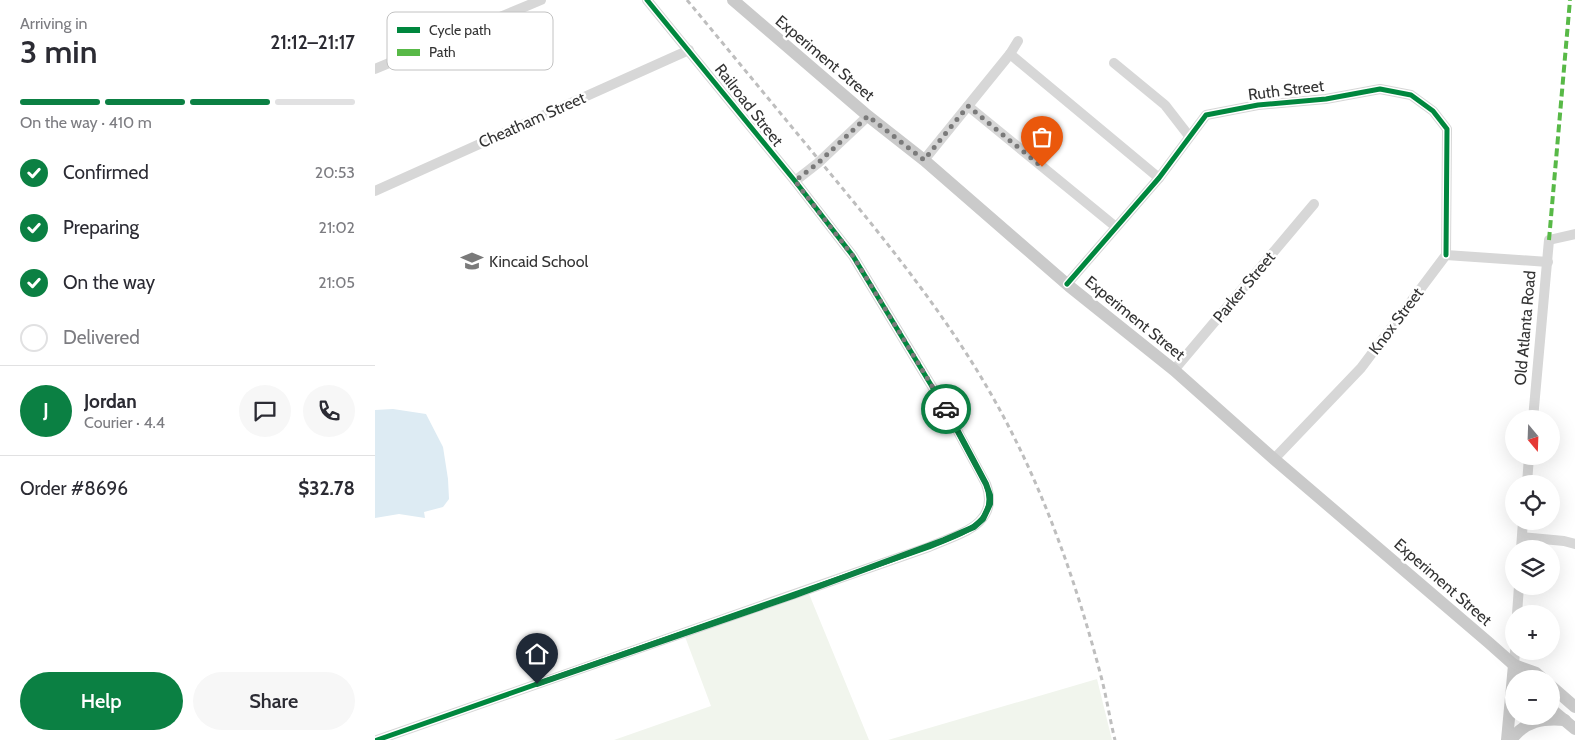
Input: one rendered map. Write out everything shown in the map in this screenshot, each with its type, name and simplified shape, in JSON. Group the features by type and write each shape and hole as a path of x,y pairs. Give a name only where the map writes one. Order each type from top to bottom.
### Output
{"main road":[{"name":"Experiment Street","path":"733,0 868,116 924,160 1067,284 1174,370 1274,459 1514,665"},
{"path":"1514,665 1518,670"},
{"path":"1514,665 1528,670"},
{"path":"1507,740 1514,665"},
{"path":"1560,694 1575,707"},
{"path":"1560,717 1570,725"},
{"path":"1511,740 1526,725 1535,722 1545,720 1570,725"}],"street":[{"path":"512,12 541,0"},
{"name":"Railroad Street","path":"377,740 929,547 974,527 983,519 990,504 990,495 986,484 948,412 853,256 795,181 784,170 647,0"},
{"path":"924,160 1010,54 1018,41"},
{"name":"Cheatham Street","path":"375,191 689,50"},
{"path":"1010,54 1159,178"},
{"path":"1114,62 1165,105 1189,136"},
{"path":"375,69 387,64"},
{"name":"Ruth Street","path":"1067,284 1159,178 1206,115 1259,105 1326,99 1380,89 1411,95 1433,111 1447,130 1446,255"},
{"path":"968,106 1116,228"},
{"path":"795,181 818,163 868,116"},
{"name":"Parker Street","path":"1174,370 1314,204"},
{"name":"Old Atlanta Road","path":"1534,410 1549,240 1575,234"},
{"path":"1446,255 1548,262"},
{"name":"Knox Street","path":"1274,459 1361,368 1446,255"},
{"path":"1522,530 1522,540"},
{"path":"1522,537 1564,541 1575,544"},
{"path":"1514,660 1514,665"}],"shaded area":[{"path":"393,409 426,414 443,447 449,499 443,507 424,512 425,518 399,514 375,518 375,410"},
{"path":"807,589 869,740 614,740 711,706 684,634"},
{"path":"1097,679 1112,740 888,740"}],"railway":[{"path":"687,0 902,262 964,350 1001,412 1032,476 1071,577 1093,645 1115,740"}],"marked path":[{"path":"1549,240 1570,0"}],"cycle path":[{"path":"377,740 929,547 974,526 982,519 987,509 989,498 986,484 948,413 853,256 795,181 647,0"},
{"path":"1067,284 1159,178 1206,115 1258,105 1326,99 1380,89 1411,95 1433,111 1447,129 1446,255"}],"way so far":[{"path":"946,409 853,256 795,181 818,163 868,116 924,160 968,106 1042,167"}],"place":[{"name":"Kincaid School","path":"472,261"}],"route":[{"path":"537,684 793,596 929,547 974,527 983,519 987,511 990,504 990,495 946,409"}]}
